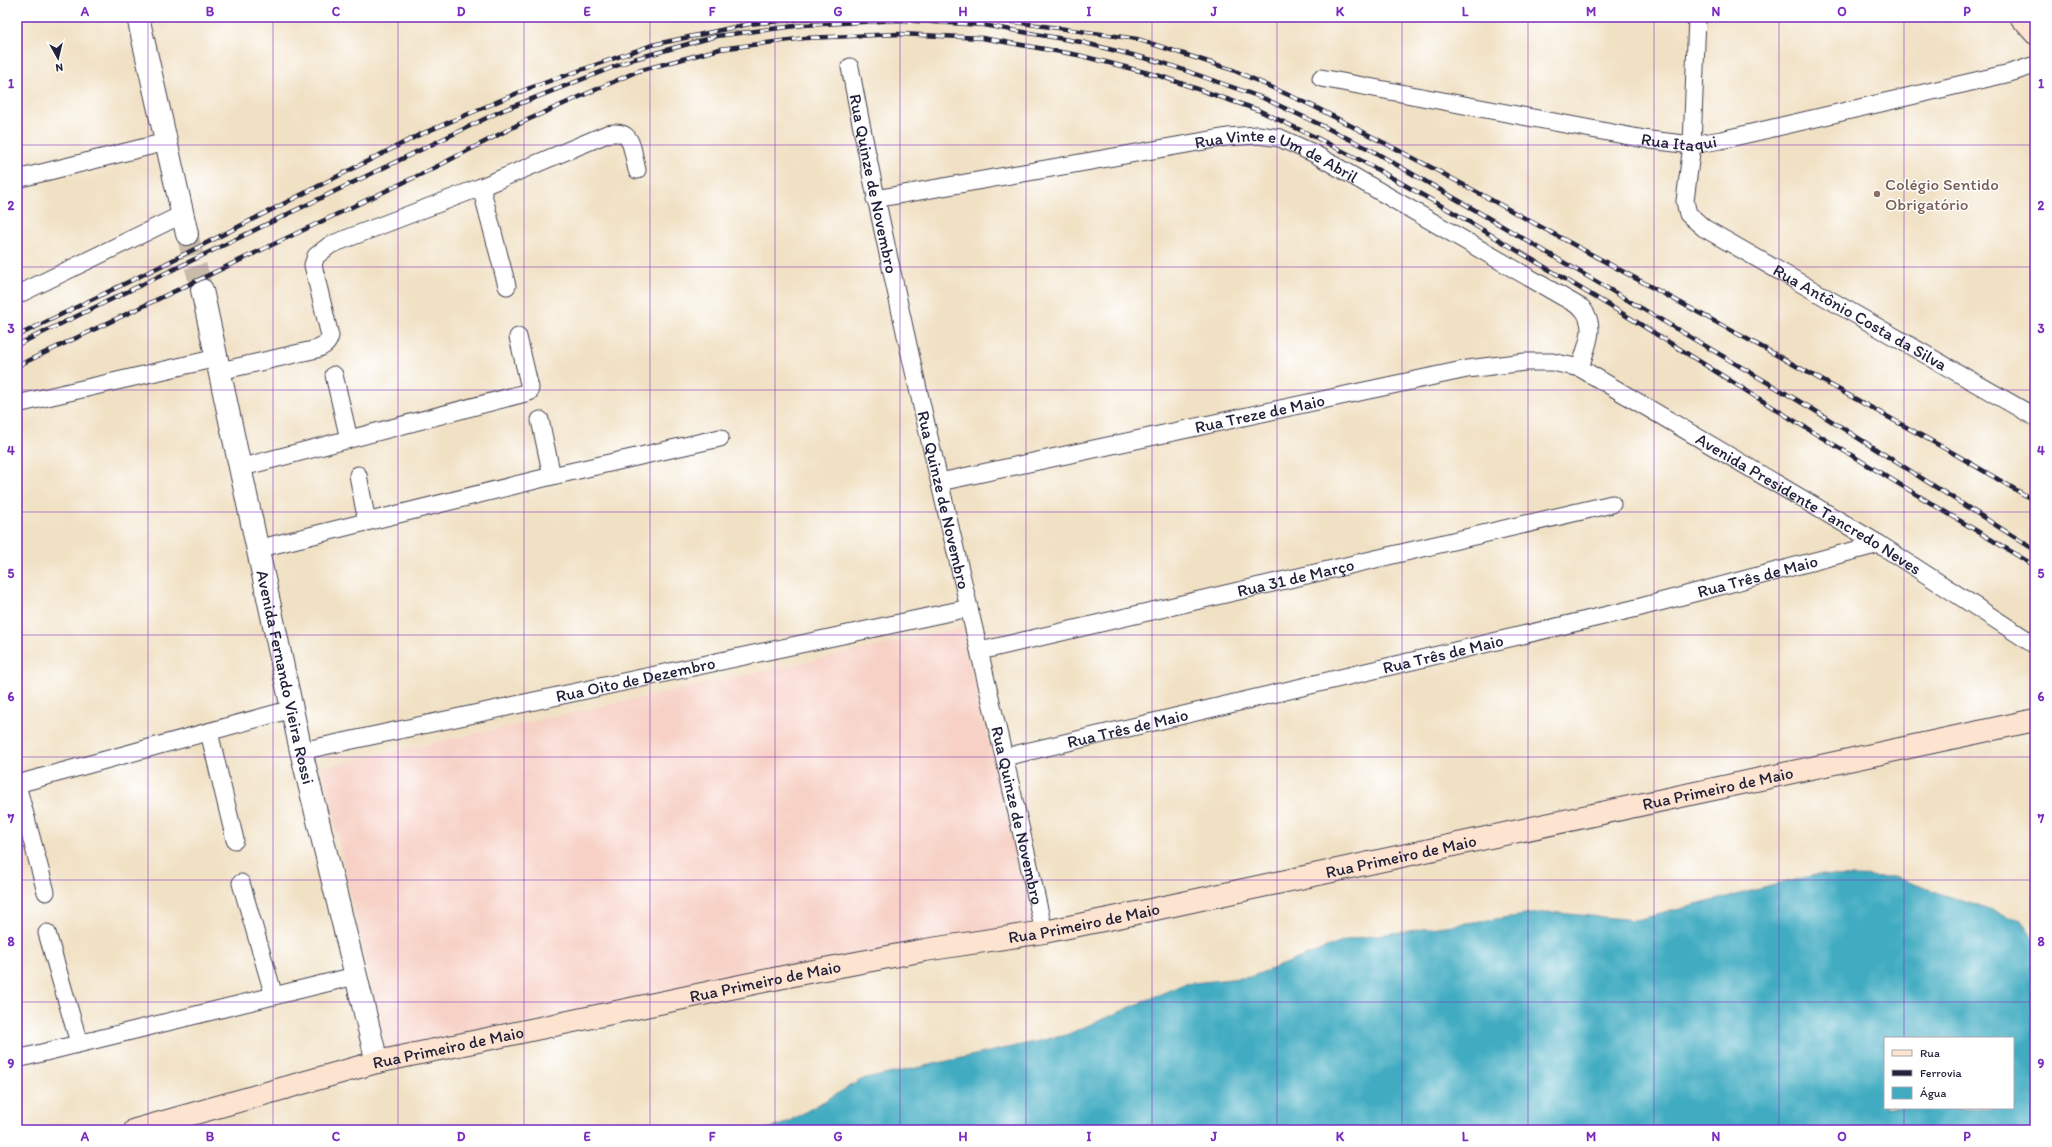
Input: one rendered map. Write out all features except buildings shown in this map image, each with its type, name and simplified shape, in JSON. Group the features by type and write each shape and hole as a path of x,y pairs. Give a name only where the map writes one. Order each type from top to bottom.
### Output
{"main road":[{"path":"2021,17 2035,33"},
{"name":"Rua Primeiro de Maio","path":"135,1130 376,1062 798,974 924,950 1044,932 1118,918 2035,720"}],"street":[{"path":"17,295 185,224 138,17"},
{"path":"1692,145 1697,17"},
{"name":"Rua Itaqui","path":"1320,78 1642,138 1692,145 1721,140 2010,73 2035,65"},
{"name":"Rua Quinze de Novembro","path":"850,67 875,199 969,608 1005,757 1044,932"},
{"path":"17,404 218,364 317,349 324,346 328,342 330,336 313,265 316,256 330,245 480,187 607,134 618,131 625,133 629,138 638,170"},
{"name":"Rua Vinte e Um de Abril","path":"875,199 1227,137 1258,135 1280,138 1313,153 1582,308 1588,315 1591,327 1580,368"},
{"path":"17,179 166,142"},
{"name":"Rua Antônio Costa da Silva","path":"1692,145 1685,201 1688,214 1704,228 2035,417"},
{"path":"480,187 507,286"},
{"name":"Avenida Fernando Vieira Rossi","path":"202,290 301,751 376,1062"},
{"path":"239,468 529,392 530,388 518,337"},
{"name":"Rua Treze de Maio","path":"940,482 1467,369 1525,362 1552,362 1580,368"},
{"name":"Avenida Presidente Tancredo Neves","path":"1580,368 1879,544 2035,645"},
{"path":"334,375 349,439"},
{"path":"540,420 552,476"},
{"path":"257,549 552,476 720,438"},
{"path":"358,475 367,522"},
{"name":"Rua 31 de Março","path":"980,651 1612,504"},
{"name":"Rua Três de Maio","path":"1005,757 1633,609 1879,544"},
{"name":"Rua Oito de Dezembro","path":"301,751 969,608"},
{"path":"46,892 17,785 292,709"},
{"path":"209,732 235,840"},
{"path":"241,883 274,996"},
{"path":"47,933 79,1043"},
{"path":"17,1059 355,976"}],"shaded area":[{"path":"961,628 1033,924 385,1049 322,767"}],"water":[{"path":"1815,875 1893,877 2021,921 2035,941 2035,1130 765,1130 786,1123 861,1080 1066,1035 1184,984 1250,977 1350,939 1547,912 1636,920"}],"tunnel":[{"path":"187,234 202,290"}],"railway":[{"path":"17,336 165,264 419,135 527,89 652,45 749,24 822,17"},
{"path":"978,17 1137,39 1233,70 1313,106 1440,172 1771,352 1953,453 2035,501"},
{"path":"17,345 501,111 634,59 717,36 803,25 900,20 983,25 1081,42 1164,63 1263,98 1321,125 1371,150 1463,203 1814,410 2035,550"},
{"path":"17,366 432,169 525,121 638,71 720,49 805,38 900,34 982,38 1078,55 1160,76 1258,110 1315,137 1364,162 1456,214 1635,321 1793,420 2035,566"}],"place":[{"name":"Colégio Sentido Obrigatório","path":"1877,194"}]}
